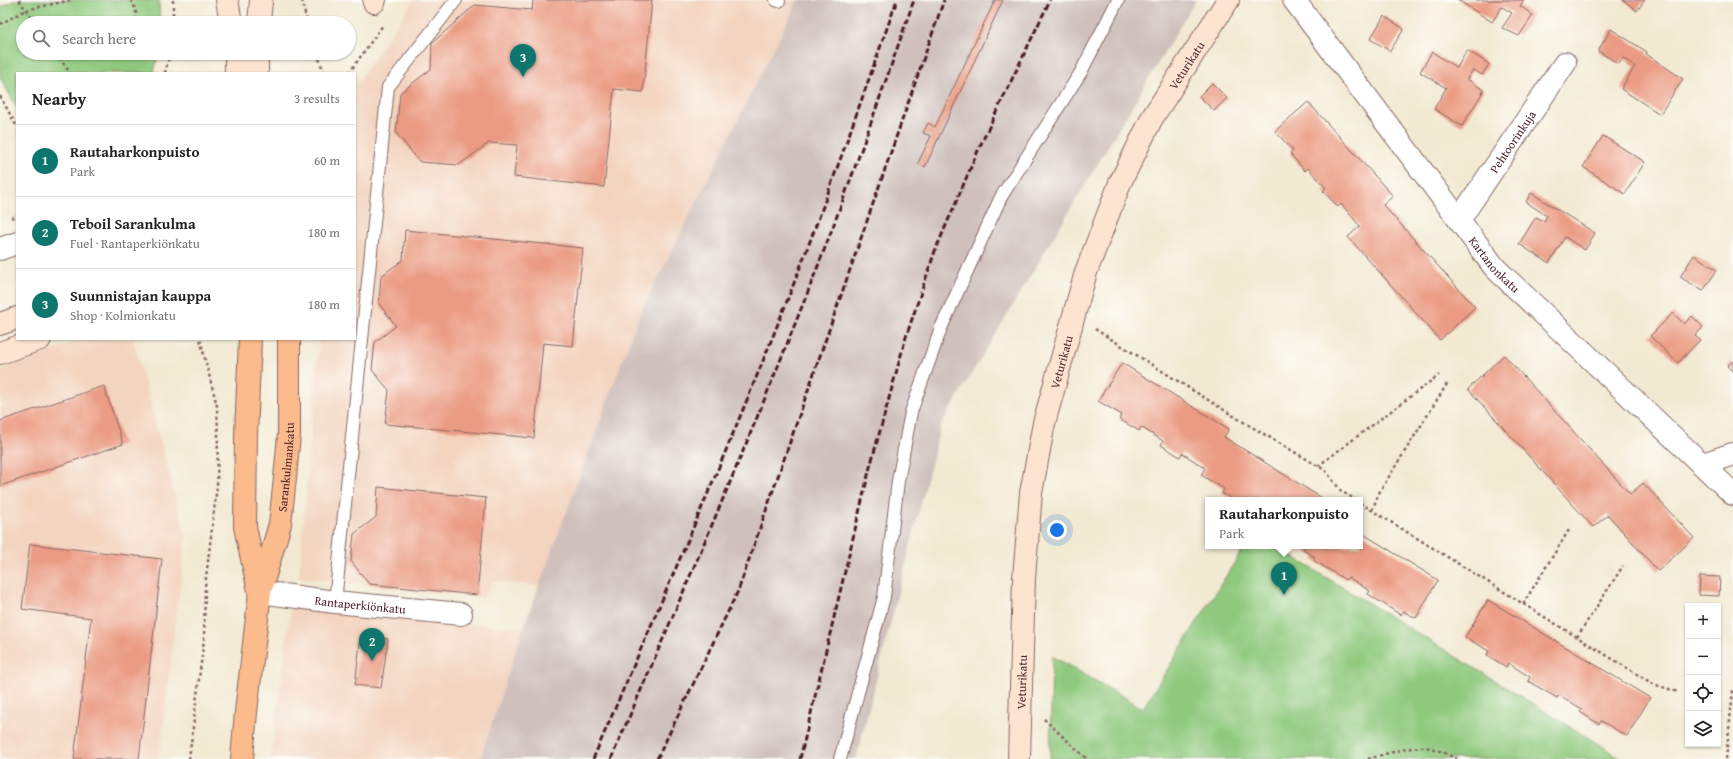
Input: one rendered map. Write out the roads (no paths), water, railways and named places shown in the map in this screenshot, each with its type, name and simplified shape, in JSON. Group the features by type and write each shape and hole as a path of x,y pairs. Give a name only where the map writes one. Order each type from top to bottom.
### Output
{"main road":[{"name":"Sarankulmankatu","path":"250,340 246,435 245,527 260,592"},
{"name":"Sarankulmankatu","path":"242,759 260,592 280,524 282,509 289,435 288,340"}],"street":[{"path":"227,0 230,16"},
{"path":"260,16 261,0"},
{"name":"Veturikatu","path":"1019,759 1024,578 1031,493 1044,423 1086,272 1120,184 1152,118 1228,0"},
{"name":"Kartanonkatu","path":"1294,0 1495,268 1733,494"},
{"path":"236,60 236,72"},
{"path":"257,60 257,72"},
{"name":"Pehtoorinkuja","path":"1459,220 1565,63"},
{"path":"0,249 16,243"},
{"path":"0,324 16,318"},
{"path":"0,353 37,340"},
{"path":"1703,464 1733,454"},
{"name":"Rantaperkiönkatu","path":"260,592 335,602 461,614"}],"lane":[{"path":"335,602 388,87 456,0"},
{"path":"840,759 884,597 898,481 911,412 941,328 1001,197 1081,72 1118,0"}],"railway":[{"path":"593,759 764,359 829,189 897,0"},
{"path":"611,759 732,478 801,309 845,194 914,0"},
{"path":"657,759 738,591 944,0"},
{"path":"800,759 870,467 906,337 935,251 980,146 1050,0"}],"place":[{"name":"Suunnistajan kauppa","path":"523,77"},
{"name":"Rautaharkonpuisto","path":"1284,595"},
{"name":"Teboil Sarankulma","path":"372,661"}]}
